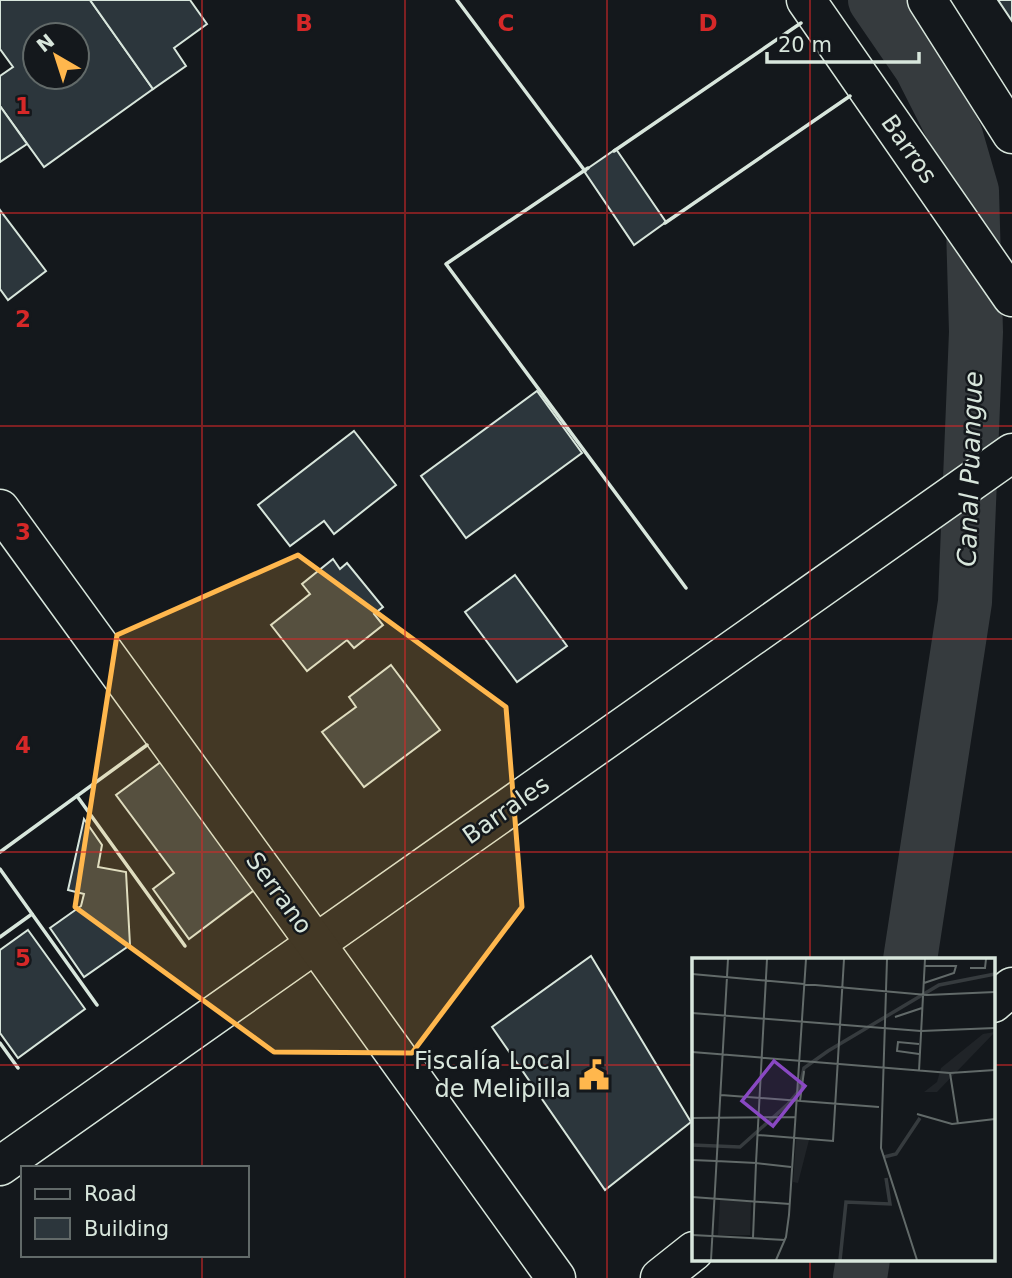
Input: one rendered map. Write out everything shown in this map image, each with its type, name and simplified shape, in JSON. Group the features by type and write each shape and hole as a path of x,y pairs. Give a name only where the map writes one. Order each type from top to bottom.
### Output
{"street":[{"name":"Barros","path":"806,0 1007,290"},
{"path":"928,0 1012,134"},
{"name":"Barrales","path":"0,1166 1006,457"},
{"name":"Serrano","path":"0,509 556,1278"},
{"path":"995,1001 1012,987"},
{"path":"660,1278 692,1253"}],"highlighted area":[{"path":"298,555 506,707 522,907 412,1053 274,1052 75,907 117,635"}],"building":[{"path":"0,0 90,0 153,89 44,167 0,106 0,76 13,67 0,49"},
{"path":"90,0 190,0 207,24 174,48 186,66 153,89"},
{"path":"998,0 1012,0 1012,21"},
{"path":"0,106 27,144 0,162"},
{"path":"616,149 666,222 634,245 584,171"},
{"path":"0,210 46,271 8,300 0,289"},
{"path":"537,391 582,453 466,538 421,476"},
{"path":"354,431 396,485 334,534 324,521 290,546 258,505"},
{"path":"333,559 340,569 347,563 383,607 374,614 383,625 354,648 347,640 307,671 271,625 310,594 302,584"},
{"path":"515,575 567,646 517,682 465,612"},
{"path":"391,665 440,730 364,787 322,732 356,707 349,697"},
{"path":"162,761 257,888 189,939 153,889 174,873 116,795"},
{"path":"84,819 102,845 98,867 126,872 130,945 84,977 50,928 81,906 84,894 68,890"},
{"path":"28,930 85,1009 18,1058 0,1033 0,950"},
{"name":"Fiscalía Local de Melipilla","path":"591,956 691,1122 605,1190 492,1027"}],"waterway":[{"name":"Canal Puangue","path":"875,0 921,67 956,136 972,191 976,332 965,602 910,958"},
{"name":"Canal Puangue","path":"860,1278 863,1260"}],"wall":[{"path":"457,0 585,171"},
{"path":"614,151 801,23"},
{"path":"665,223 850,96"},
{"path":"588,168 446,264 686,588"},
{"path":"0,852 147,745"},
{"path":"77,796 185,946"},
{"path":"0,869 97,1005"},
{"path":"0,937 32,914"},
{"path":"0,1043 18,1068"}],"place":[{"name":"Fiscalía Local de Melipilla","path":"594,1075"}]}
